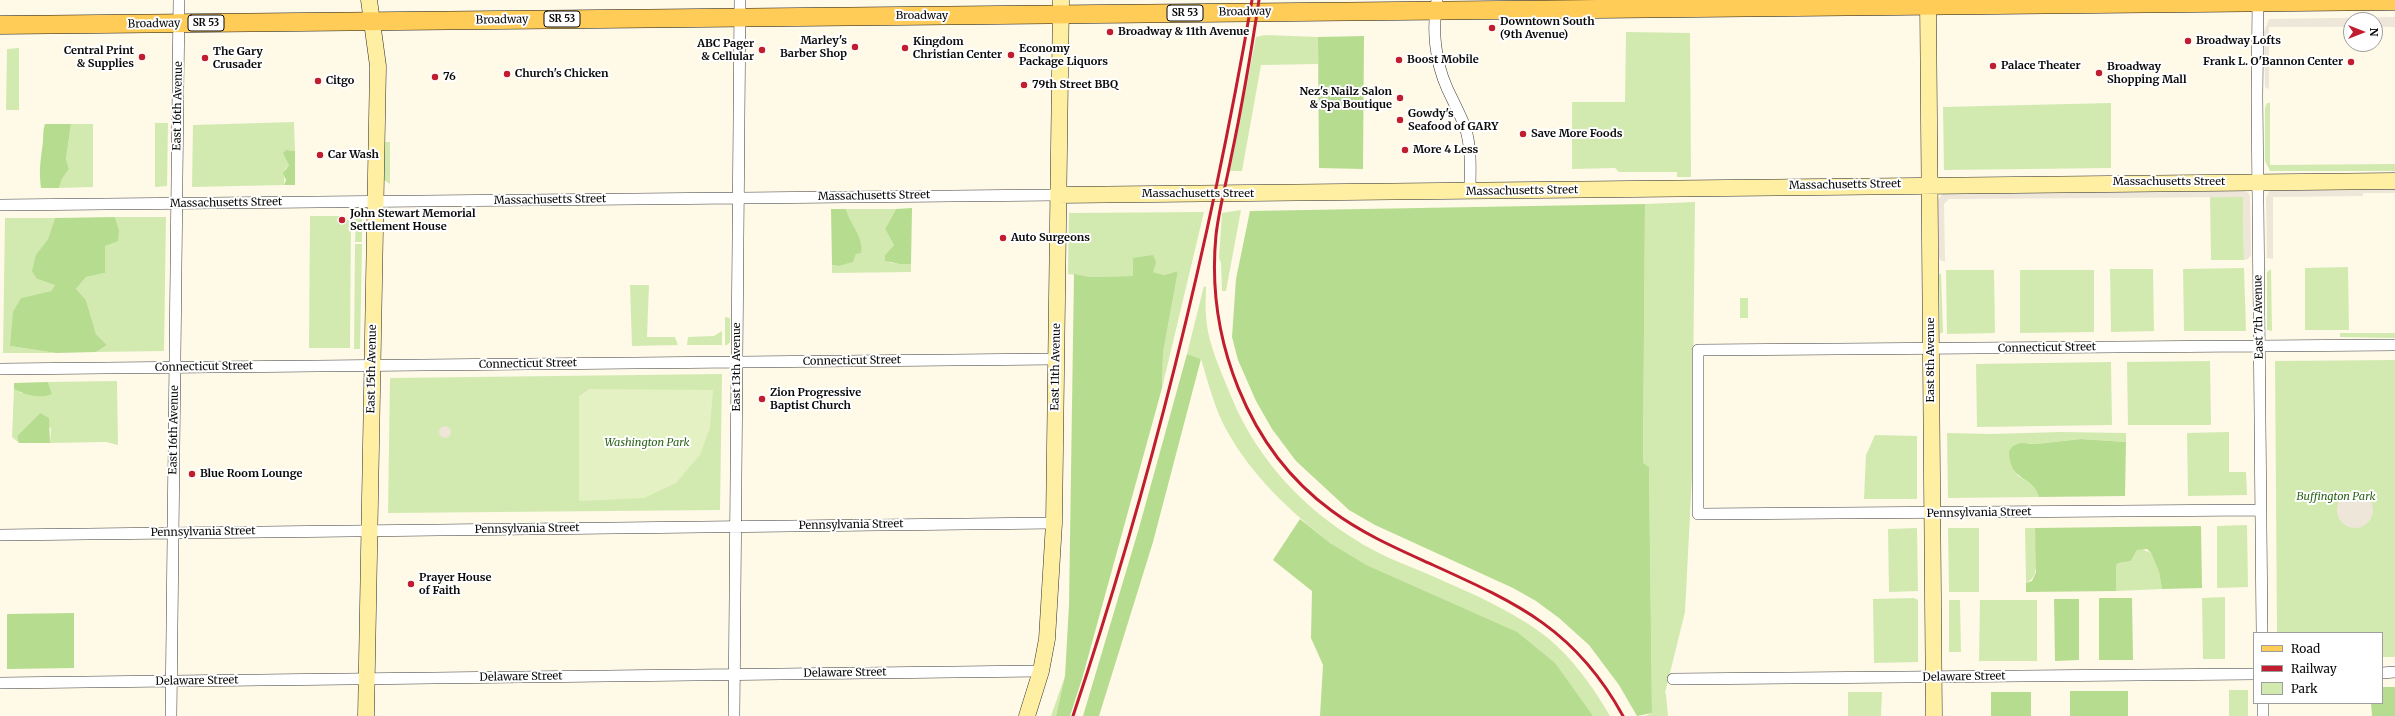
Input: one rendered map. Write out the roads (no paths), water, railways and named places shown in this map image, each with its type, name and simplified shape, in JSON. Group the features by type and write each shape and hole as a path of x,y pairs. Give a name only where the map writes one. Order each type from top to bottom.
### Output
{"main road":[{"name":"Broadway","path":"0,26 373,21 740,9 1928,2 2395,1"}],"street":[{"name":"East 16th Avenue","path":"171,716 180,0"},
{"name":"East 15th Avenue","path":"366,716 378,62 369,0"},
{"name":"East 7th Avenue","path":"2258,1 2262,632"},
{"name":"East 8th Avenue","path":"1928,2 1934,716"},
{"path":"1436,5 1436,51 1440,71 1465,127 1469,144 1470,191"},
{"name":"East 11th Avenue","path":"1027,716 1041,671 1047,639 1054,523 1060,8"},
{"name":"East 13th Avenue","path":"734,716 740,9"},
{"name":"Massachusetts Street","path":"0,205 1470,191 1929,184 2395,181"},
{"name":"Connecticut Street","path":"1698,514 1698,350 2395,345"},
{"name":"Connecticut Street","path":"0,369 1057,359"},
{"name":"Pennsylvania Street","path":"1698,514 1932,514 2261,510"},
{"name":"Pennsylvania Street","path":"0,535 1054,523"},
{"name":"Delaware Street","path":"0,683 1041,671"},
{"path":"2383,673 2395,672"},
{"name":"Delaware Street","path":"1673,679 2253,674"},
{"path":"2263,704 2263,716"}],"railway":[{"path":"1073,716 1128,540 1176,362 1217,182 1252,0"},
{"path":"1259,0 1243,99 1217,225 1215,274 1218,313 1226,351 1238,388 1255,424 1277,456 1302,486 1332,511 1381,541 1492,593 1519,607 1543,623 1565,641 1586,662 1605,686 1623,716"}],"place":[{"name":"Downtown South (9th Avenue)","path":"1492,28"},
{"name":"Broadway & 11th Avenue","path":"1110,32"},
{"name":"Broadway Lofts","path":"2188,41"},
{"name":"Marley's Barber Shop","path":"855,47"},
{"name":"Kingdom Christian Center","path":"905,48"},
{"name":"ABC Pager & Cellular","path":"762,50"},
{"name":"Economy Package Liquors","path":"1011,55"},
{"name":"Central Print & Supplies","path":"142,57"},
{"name":"The Gary Crusader","path":"205,58"},
{"name":"Boost Mobile","path":"1399,60"},
{"name":"Frank L. O'Bannon Center","path":"2351,62"},
{"name":"Palace Theater","path":"1993,66"},
{"name":"Broadway Shopping Mall","path":"2099,73"},
{"name":"Church's Chicken","path":"507,74"},
{"name":"76","path":"435,77"},
{"name":"Citgo","path":"318,81"},
{"name":"79th Street BBQ","path":"1024,85"},
{"name":"Nez's Nailz Salon & Spa Boutique","path":"1400,98"},
{"name":"Gowdy's Seafood of GARY","path":"1400,120"},
{"name":"Save More Foods","path":"1523,134"},
{"name":"More 4 Less","path":"1405,150"},
{"name":"Car Wash","path":"320,155"},
{"name":"John Stewart Memorial Settlement House","path":"342,220"},
{"name":"Auto Surgeons","path":"1003,238"},
{"name":"Zion Progressive Baptist Church","path":"762,399"},
{"name":"Blue Room Lounge","path":"192,474"},
{"name":"Prayer House of Faith","path":"411,584"}],"park label":[{"name":"Washington Park","path":"647,443"},
{"name":"Buffington Park","path":"2336,497"}]}
